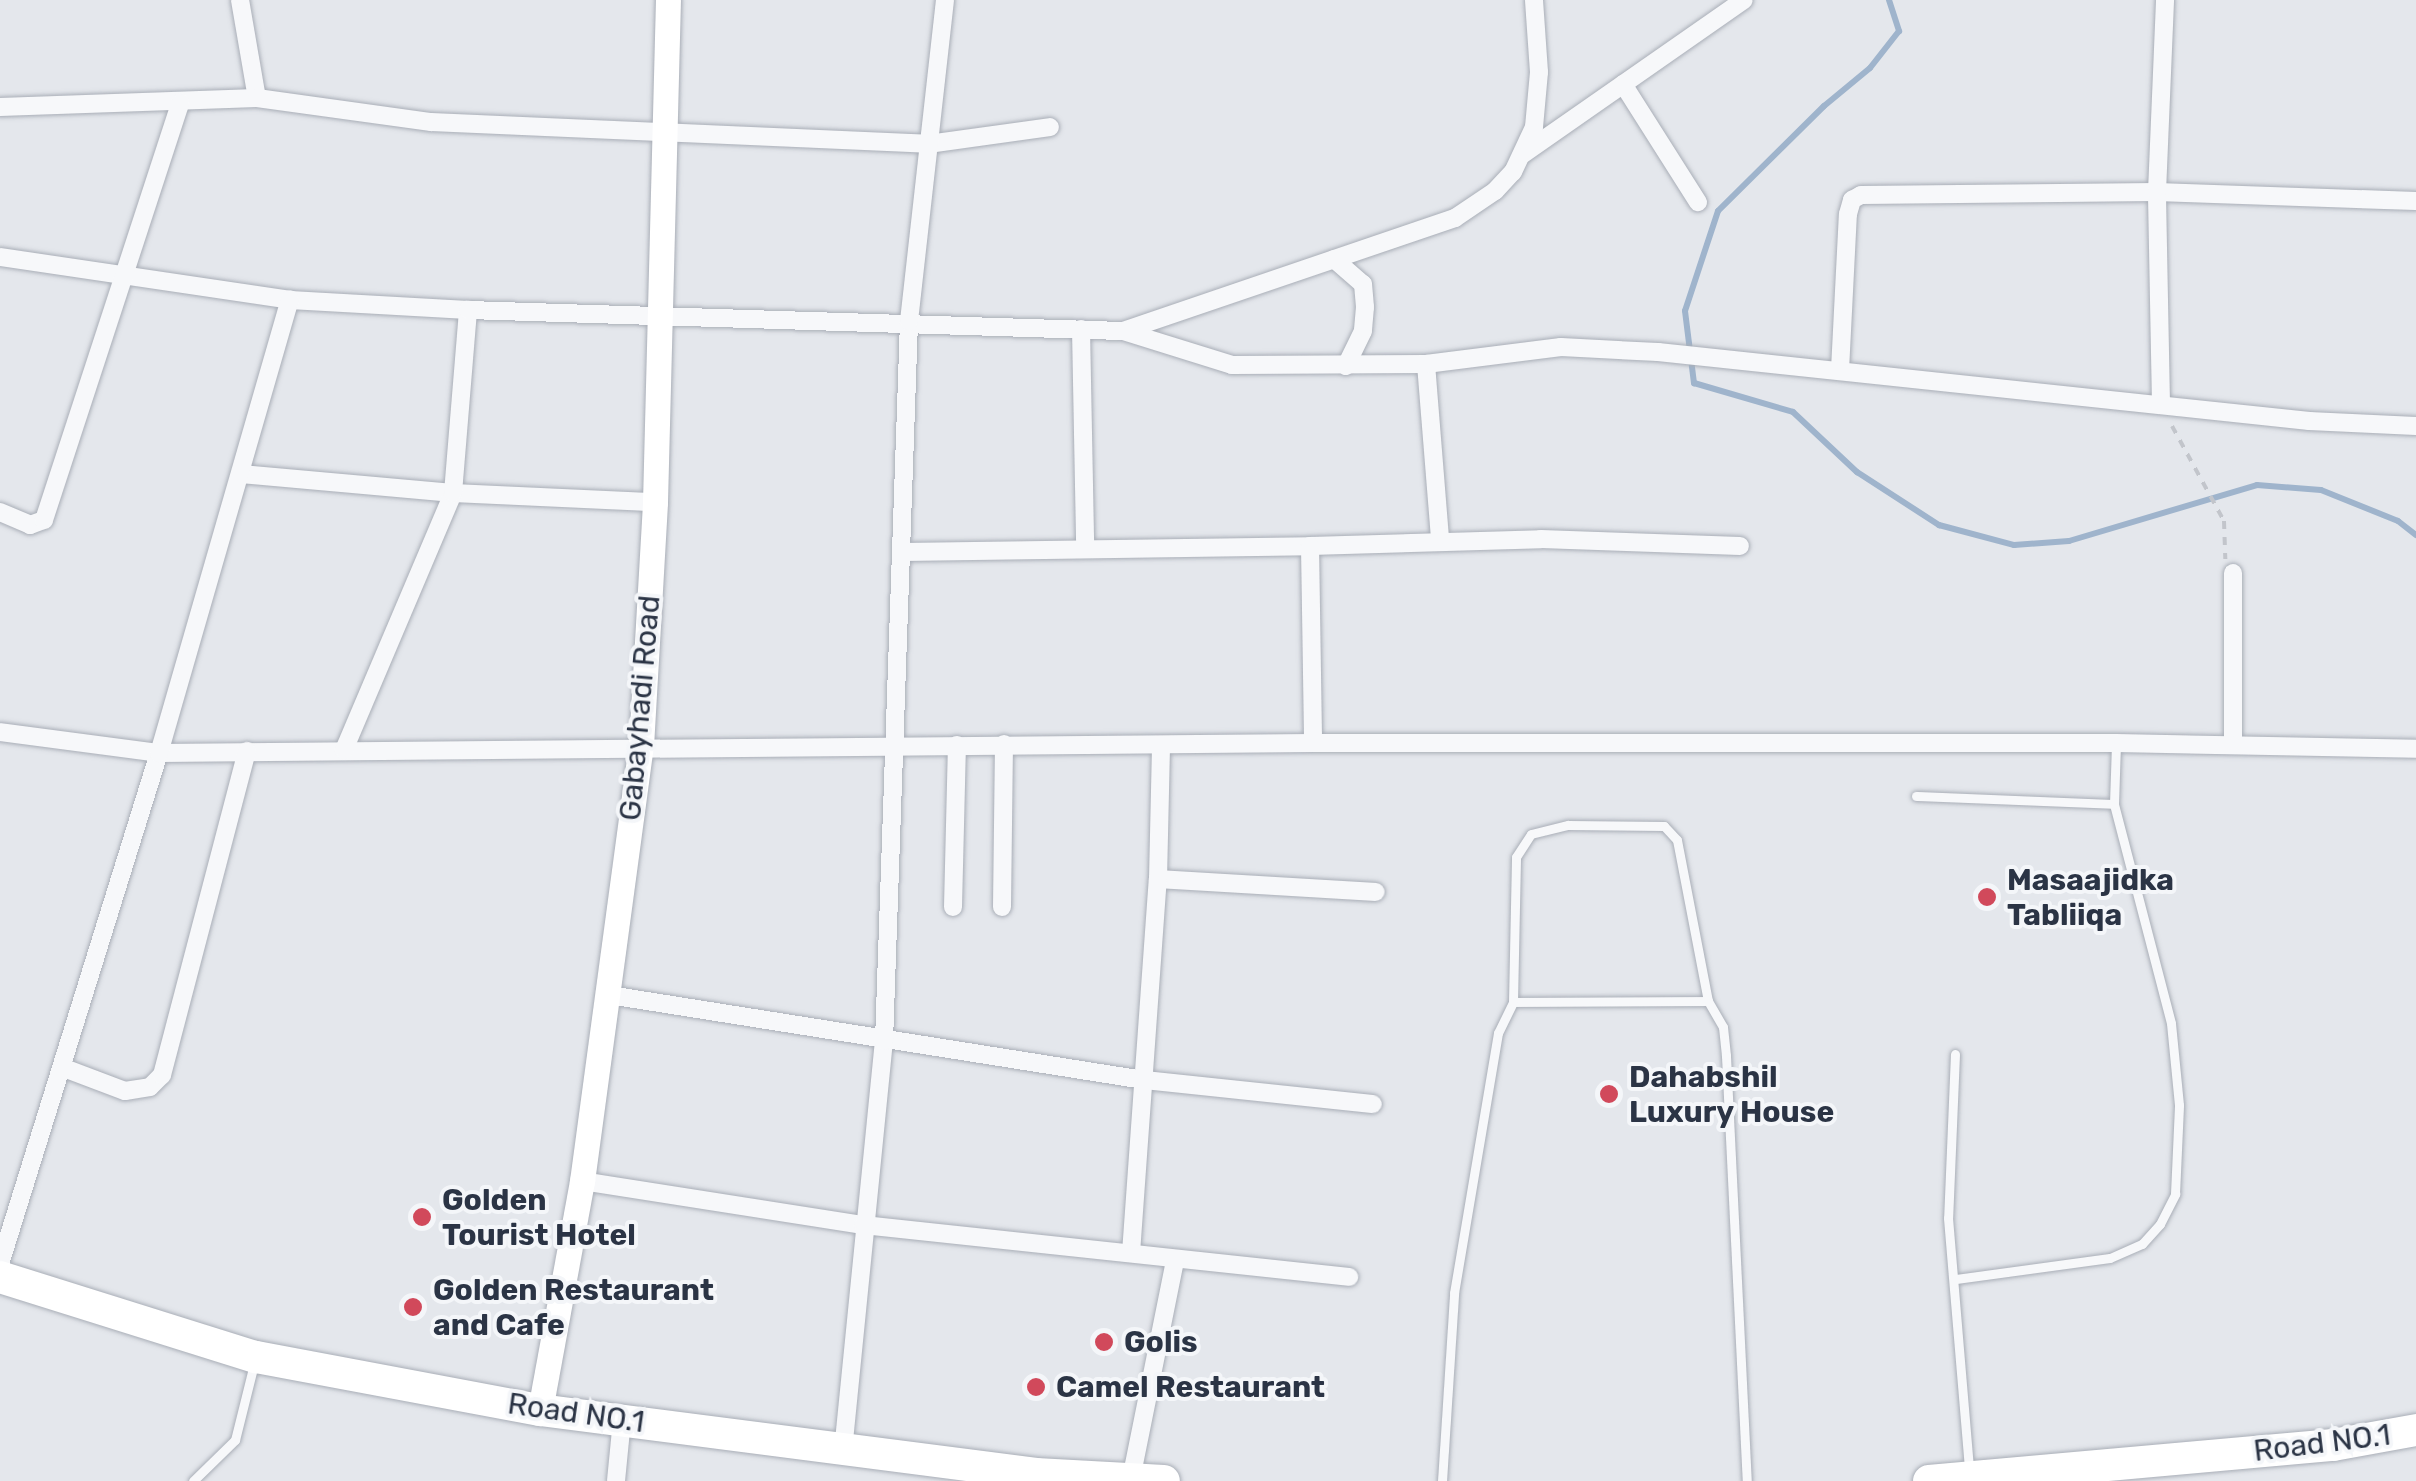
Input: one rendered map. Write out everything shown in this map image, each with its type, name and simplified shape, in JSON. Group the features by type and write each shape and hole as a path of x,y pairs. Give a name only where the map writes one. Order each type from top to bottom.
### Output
{"highway":[{"name":"Road NO.1","path":"0,1277 256,1357 540,1410 1036,1477 1164,1481"},
{"name":"Road NO.1","path":"1929,1481 2333,1446 2416,1430"}],"street":[{"path":"240,0 256,98"},
{"name":"Gabayhadi Road","path":"540,1410 582,1181 641,746 656,502 668,0"},
{"path":"843,1450 862,1225 884,1041 891,748 904,552 909,321 945,0"},
{"path":"1523,154 1537,108 1534,0"},
{"path":"1123,331 1454,218 1495,192 1523,154 1744,0"},
{"path":"2161,404 2157,192 2165,0"},
{"path":"1624,84 1698,202"},
{"path":"0,107 256,98 431,122 928,144 1050,127"},
{"path":"0,512 30,525 44,520 180,103"},
{"path":"1840,370 1848,214 1852,200 1861,194 2157,192 2416,201"},
{"path":"0,257 290,300 468,310 909,321 1123,331 1232,365 1426,364 1561,347 1658,352 2309,421 2416,426"},
{"path":"1334,260 1362,284 1364,296 1362,331 1346,366"},
{"path":"0,1264 159,753 290,300"},
{"path":"344,750 453,493 468,310"},
{"path":"1081,329 1085,547"},
{"path":"1426,364 1440,540"},
{"path":"241,474 453,493 656,502"},
{"path":"904,552 1310,546 1440,540 1740,546"},
{"path":"1310,546 1313,742"},
{"path":"2233,573 2233,745"},
{"path":"0,732 159,753 1313,742 2116,743 2416,749"},
{"path":"1002,907 1004,744"},
{"path":"953,907 957,745"},
{"path":"1131,1253 1158,878 1161,746"},
{"path":"64,1068 126,1090 150,1087 162,1075 247,750"},
{"path":"1158,878 1376,892"},
{"path":"609,995 1144,1080 1373,1104"},
{"path":"582,1181 862,1225 1349,1277"},
{"path":"1130,1479 1175,1260"},
{"path":"616,1481 622,1420"}],"lane":[{"path":"1956,1279 2110,1258 2142,1244 2160,1224 2175,1194 2180,1105 2170,1023 2114,804 2116,743"},
{"path":"1916,796 2114,804"},
{"path":"1442,1481 1454,1293 1498,1033 1513,1002 1516,857 1531,834 1568,825 1664,826 1677,840 1708,1002 1722,1027 1726,1056 1746,1481"},
{"path":"1513,1002 1708,1002"},
{"path":"1954,1054 1948,1218 1956,1279 1969,1480"},
{"path":"193,1481 235,1440 256,1357"}],"path":[{"path":"2161,404 2224,521 2226,564 2233,573"}],"waterway":[{"path":"1889,0 1899,31 1870,68 1824,106 1718,211 1685,311 1694,383 1793,412 1857,472 1939,525 2014,545 2069,541 2257,485 2321,490 2398,521 2416,535"}],"place":[{"name":"Masaajidka Tabliiqa","path":"1987,897"},
{"name":"Dahabshil Luxury House","path":"1609,1094"},
{"name":"Golden Tourist Hotel","path":"422,1217"},
{"name":"Golden Restaurant and Cafe","path":"413,1307"},
{"name":"Golis","path":"1104,1342"},
{"name":"Camel Restaurant","path":"1036,1387"}]}
